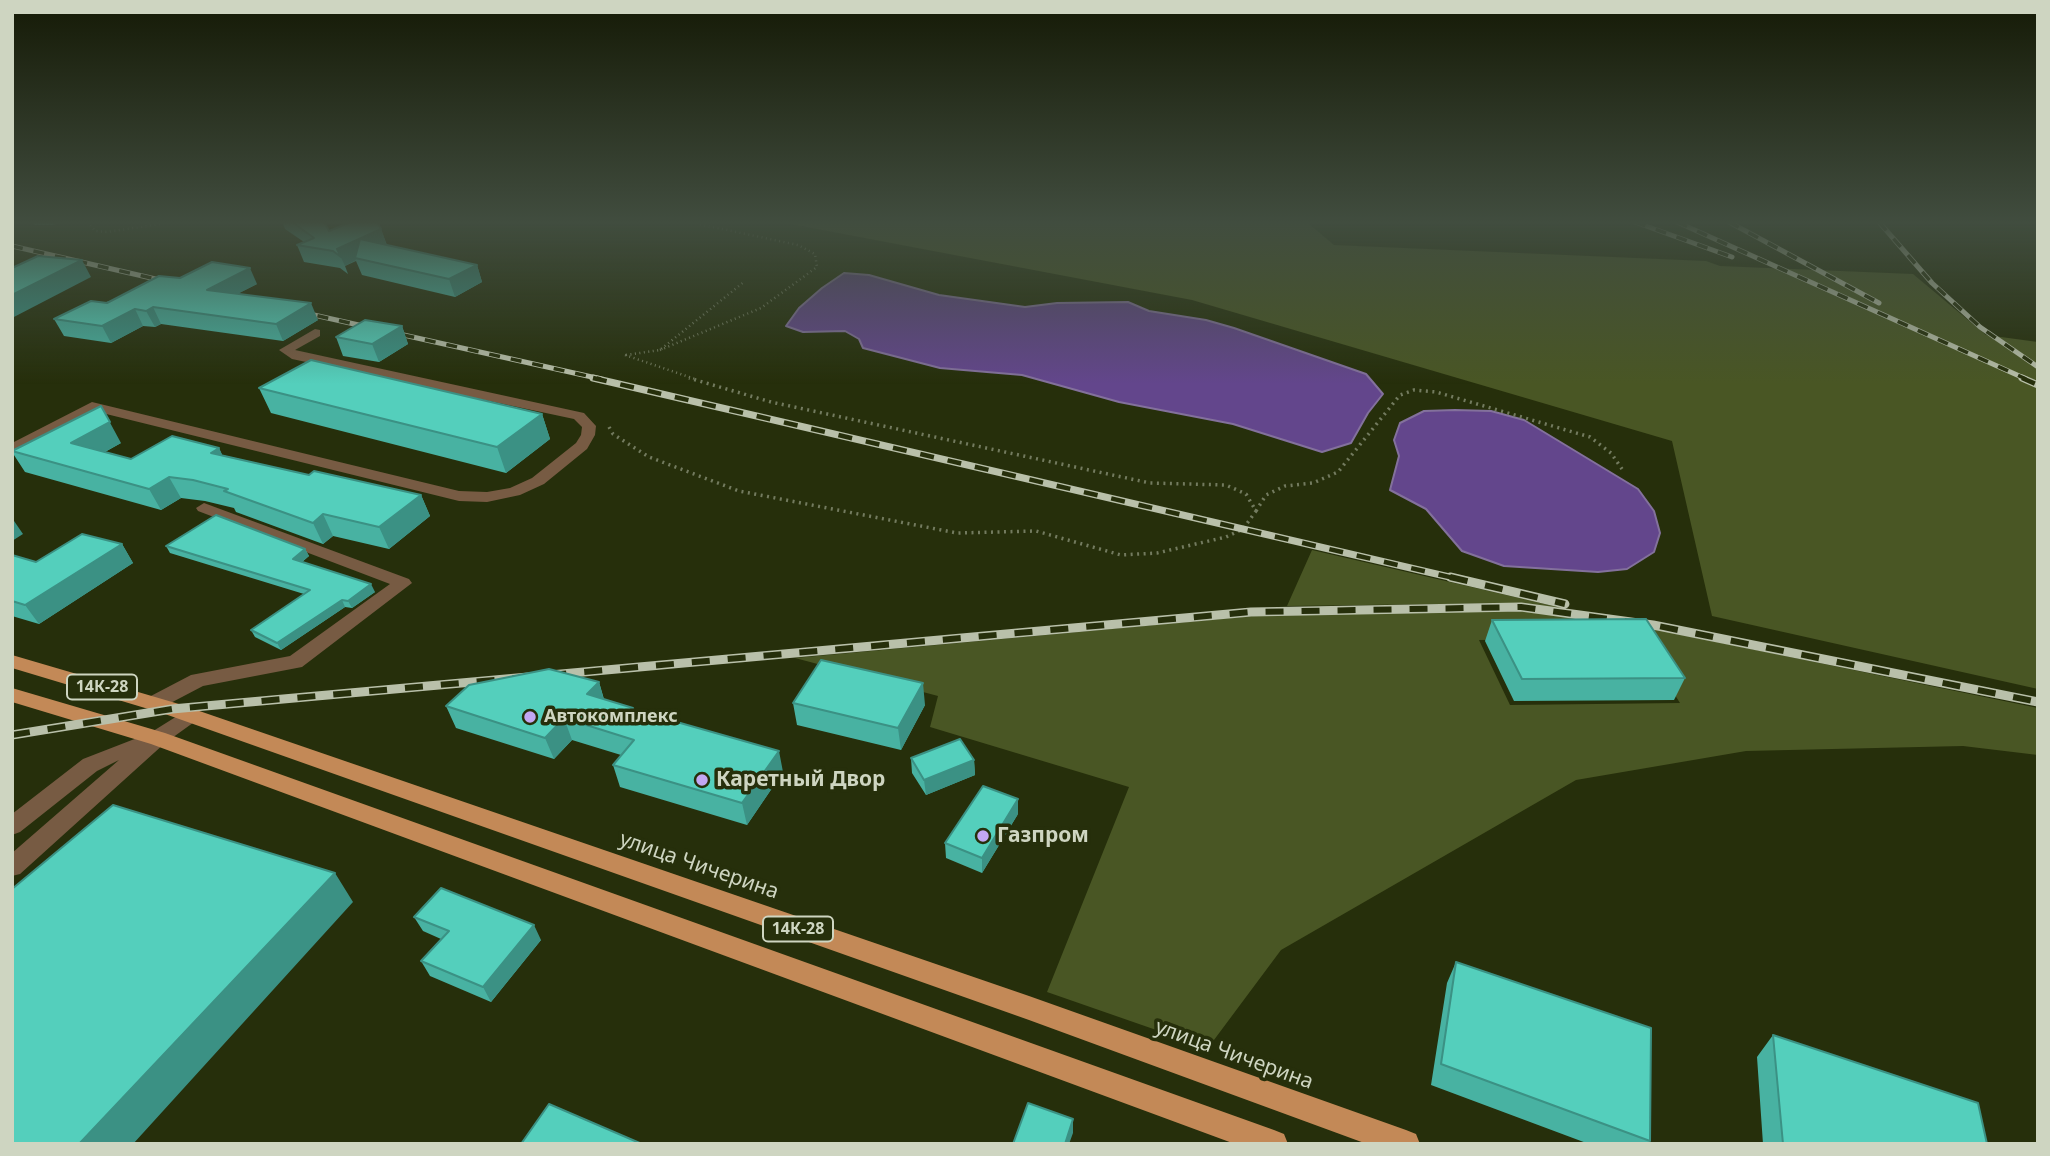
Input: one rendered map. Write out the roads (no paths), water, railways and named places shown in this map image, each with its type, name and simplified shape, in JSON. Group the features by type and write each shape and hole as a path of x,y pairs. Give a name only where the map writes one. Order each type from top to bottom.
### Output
{"main road":[{"name":"улица Чичерина","path":"12,660 190,715 1029,1008 1406,1144"},
{"name":"14К-28","path":"12,695 158,738 1274,1144"}],"lane":[{"path":"12,449 92,406 459,496 487,497 514,492 538,481 582,446 588,435 589,426 579,416 292,355 286,350 315,333"},
{"path":"154,703 198,680 295,662 403,583 204,509"},
{"path":"12,867 158,738 190,715"},
{"path":"12,826 90,765 134,745 158,738"}],"railway":[{"path":"142,276 173,283"},
{"path":"1797,276 2026,379"},
{"path":"1829,276 1879,303"},
{"path":"1926,276 1980,327 2038,367"},
{"path":"296,311 601,379"},
{"path":"593,378 1458,579"},
{"path":"2022,378 2038,385"},
{"path":"1450,577 1565,604"},
{"path":"12,735 172,709 1251,612 1521,607 1653,625 2038,702"}],"place":[{"name":"Автокомплекс","path":"530,717"},
{"name":"Каретный Двор","path":"702,780"},
{"name":"Газпром","path":"983,836"}]}
